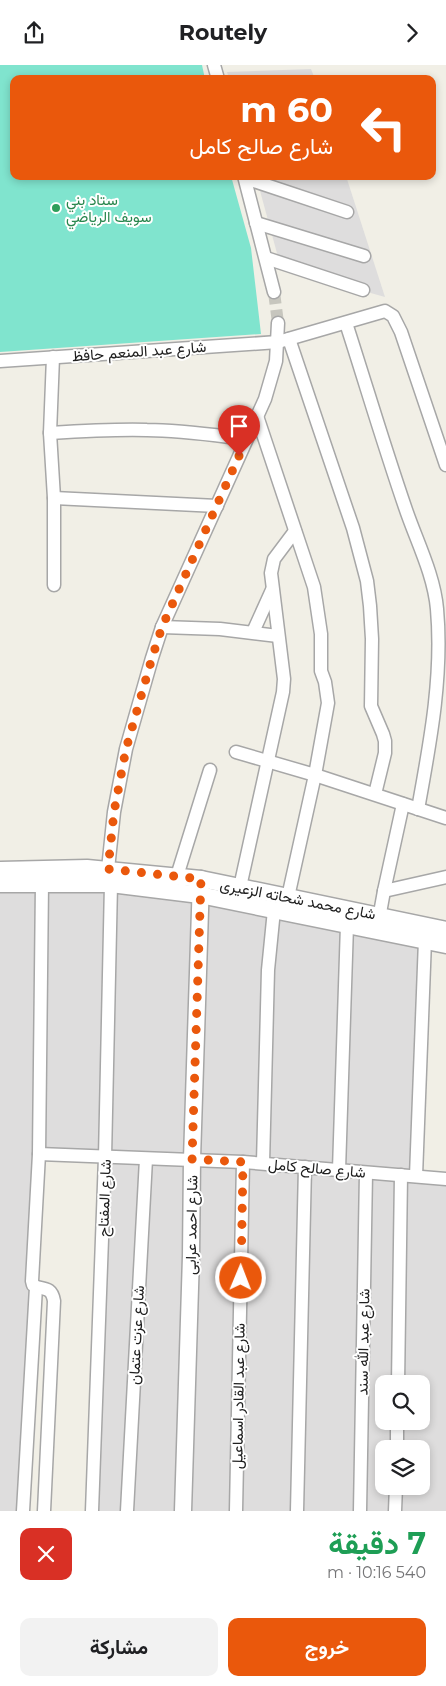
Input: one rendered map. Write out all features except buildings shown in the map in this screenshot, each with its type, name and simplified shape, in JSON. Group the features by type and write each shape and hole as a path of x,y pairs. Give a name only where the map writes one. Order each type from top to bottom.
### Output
{"street":[{"path":"245,180 274,292"},
{"path":"253,180 347,212"},
{"path":"256,223 364,256"},
{"path":"266,258 363,290"},
{"name":"شارع عبد المنعم حافظ","path":"0,361 283,340 380,312 389,313 393,316 401,331 446,465"},
{"path":"278,323 353,528 367,581 372,639 371,706 384,734 385,741 385,753 375,794"},
{"path":"346,323 390,463 424,557 437,607 434,721 418,809"},
{"name":"شارع المفتاح","path":"92,1511 105,1157 110,877 114,812 126,749 142,688 162,627 257,416 271,380 283,340"},
{"path":"53,357 50,433 54,498 54,585"},
{"path":"257,416 314,587 321,634 322,671 328,695 315,775 288,897"},
{"path":"50,433 148,429 246,439"},
{"path":"54,498 217,506"},
{"path":"240,887 283,692 284,679 270,573 274,559 295,531"},
{"path":"253,633 272,590"},
{"path":"162,627 220,629 278,636"},
{"path":"236,752 315,775 446,818"},
{"path":"177,876 210,770"},
{"path":"378,932 379,915 403,804"},
{"name":"شارع محمد شحاته الزعيرى","path":"0,870 22,876 46,878 177,876 200,887 274,911 446,945"},
{"name":"شارع محمد شحاته الزعيرى","path":"0,884 22,876"},
{"name":"شارع محمد شحاته الزعيرى","path":"110,877 200,887 240,887 446,930"},
{"path":"384,891 446,877"},
{"path":"44,1511 54,1301 52,1292 48,1289 36,1287 32,1281 39,1155 46,878"},
{"name":"شارع احمد عرابى","path":"183,1511 200,887"},
{"path":"264,1163 268,970 274,911"},
{"path":"339,1170 347,925"},
{"path":"416,1176 425,940"},
{"name":"شارع صالح كامل","path":"39,1155 264,1163 446,1179"},
{"name":"شارع عزت عتمان","path":"127,1511 146,1159"},
{"name":"شارع عبد القادر اسماعيل","path":"236,1511 243,1162"},
{"path":"296,1511 305,1167"},
{"name":"شارع عبد الله سند","path":"360,1511 366,1173"},
{"path":"398,1375 401,1175"},
{"path":"22,1511 36,1287"},
{"path":"396,1495 396,1511"}],"shaded area":[{"path":"0,65 202,65 204,75 10,75 10,180 232,180 251,248 261,334 0,352"},
{"path":"311,69 313,75 228,75 227,72"},
{"path":"257,180 347,180 385,297 281,268"},
{"path":"42,883 21,1511 0,1511 0,884"},
{"path":"44,885 106,886 424,941 415,1175 39,1154"},
{"path":"106,1158 446,1181 446,1511 93,1511"}],"tunnel":[{"path":"274,292 278,323"}],"place":[{"name":"ستاد بني سويف الرياضي","path":"56,208"}],"route":[{"path":"239,456 162,627 152,658 126,749 114,812 108,869 201,879 192,1159 243,1162 241,1278"}]}
